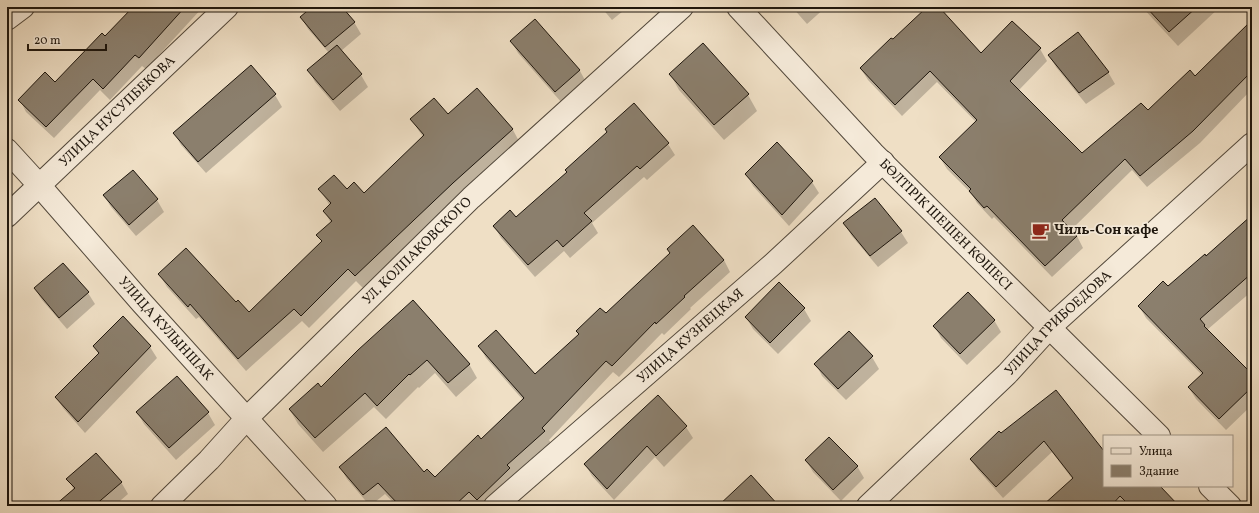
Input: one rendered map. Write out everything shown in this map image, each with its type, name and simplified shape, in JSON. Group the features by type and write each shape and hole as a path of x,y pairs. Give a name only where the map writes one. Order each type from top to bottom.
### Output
{"street":[{"path":"7,19 23,7"},
{"name":"УЛИЦА НУСУПБЕКОВА","path":"7,216 227,7"},
{"name":"УЛ. KОЛПАКОВСКОГО","path":"162,506 209,460 247,418 471,198 682,7"},
{"name":"БӨЛТІРІК ШЕШЕН КӨШЕСІ","path":"738,7 883,162 1158,435"},
{"name":"УЛИЦА ГРИБОЕДОВА","path":"868,506 1007,374 1050,327 1252,144"},
{"name":"УЛИЦА КУЛЫНШАК","path":"7,150 142,303 326,506"},
{"name":"УЛИЦА КУЗНЕЦКАЯ","path":"494,506 773,264 883,162"},
{"path":"1211,487 1230,506"}],"building":[{"path":"133,7 185,7 139,58 135,55 103,89 93,79 46,127 18,100 45,72 55,82 102,33 105,36"},
{"path":"312,7 342,7 355,22 325,47 300,17"},
{"path":"927,7 939,7 981,53 1012,21 1041,48 1010,81 1082,153 1141,103 1148,110 1190,70 1195,76 1252,20 1252,71 1193,131 1140,176 1125,159 1062,220 1077,236 1045,266 987,206 984,208 969,191 971,189 939,157 977,120 930,71 895,105 860,68 891,38 893,39"},
{"path":"1146,7 1197,7 1169,32"},
{"path":"535,19 580,70 555,92 510,41"},
{"path":"1078,32 1109,72 1079,93 1048,55"},
{"path":"703,43 749,94 714,125 669,74"},
{"path":"337,45 362,74 333,100 307,70"},
{"path":"251,65 276,94 198,162 173,133"},
{"path":"477,88 513,129 453,183 355,276 348,269 301,316 294,309 238,359 190,304 188,307 158,274 186,248 236,302 238,300 249,312 322,241 316,235 332,221 323,211 331,203 318,189 334,175 347,189 354,182 364,193 424,135 410,119 434,98 448,114"},
{"path":"634,103 669,143 640,169 637,166 584,213 592,221 563,247 557,240 528,265 493,226 510,210 516,217 567,172 565,170 607,132 605,129"},
{"path":"777,142 813,181 782,215 745,174"},
{"path":"133,170 158,199 129,225 103,195"},
{"path":"875,198 902,231 870,256 843,223"},
{"path":"1252,215 1252,273 1200,319 1205,325 1204,326 1252,374 1252,387 1219,419 1188,387 1203,373 1138,306 1163,281 1168,286 1205,254 1206,256"},
{"path":"693,225 724,260 656,324 655,322 612,366 606,361 542,428 545,431 507,465 510,468 477,500 469,492 454,506 400,506 378,483 363,495 339,467 386,427 424,472 427,469 435,477 478,435 481,439 524,398 478,346 496,330 535,374 579,334 576,331 600,308 606,313 670,253 667,249"},
{"path":"63,263 89,292 59,318 34,288"},
{"path":"779,282 805,308 770,343 745,317"},
{"path":"968,292 995,320 960,354 933,326"},
{"path":"413,300 470,364 448,383 427,360 410,375 409,374 377,406 365,393 315,438 289,409 318,383 321,387 358,350"},
{"path":"123,316 151,346 78,422 55,397 99,353 93,346"},
{"path":"849,331 873,356 838,389 814,364"},
{"path":"177,376 209,412 169,448 136,412"},
{"path":"1056,390 1103,450 1103,487 1161,487 1179,506 1130,506 1120,496 1111,506 1042,506 1073,478 1044,441 996,487 970,459 999,431 1001,433"},
{"path":"658,395 687,426 656,456 647,446 607,489 584,464"},
{"path":"829,437 858,466 833,490 805,460"},
{"path":"96,453 122,482 94,506 54,506 75,488 66,479"},
{"path":"751,475 779,506 718,506"}],"place":[{"name":"Чиль-Сон кафе","path":"1041,230"}]}
